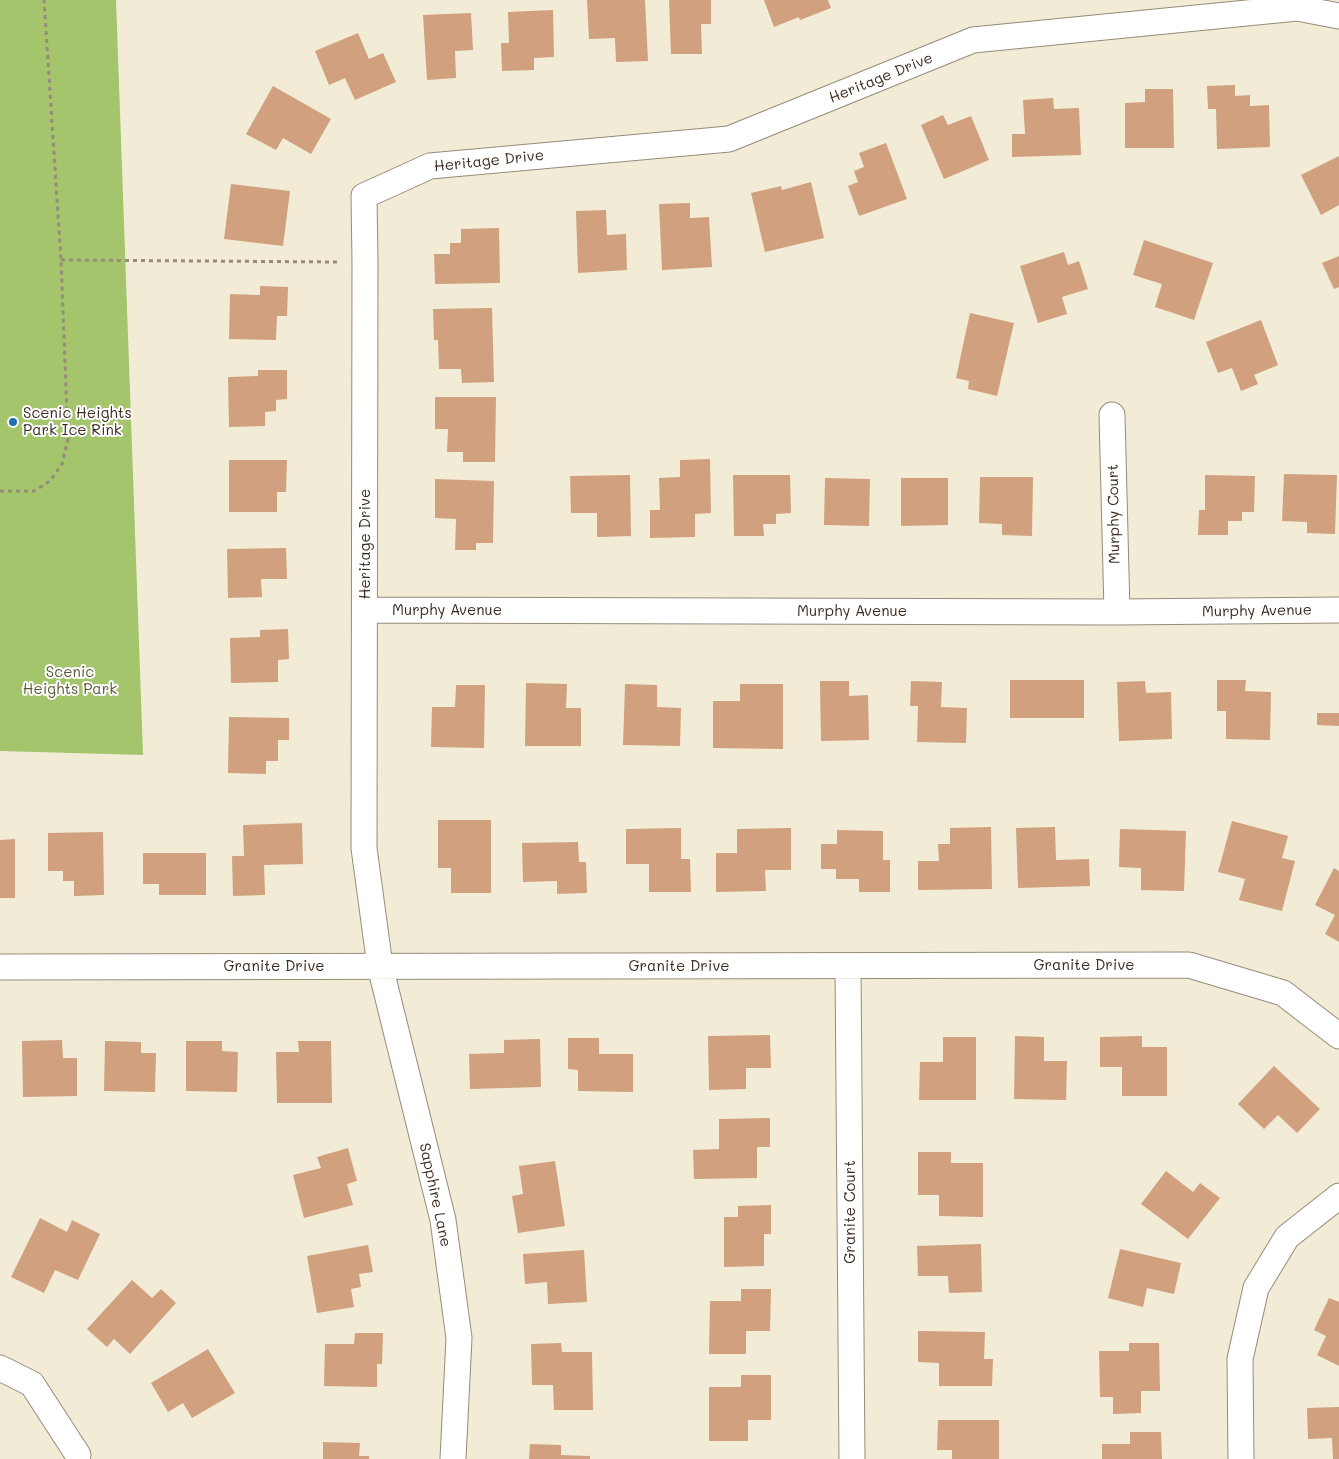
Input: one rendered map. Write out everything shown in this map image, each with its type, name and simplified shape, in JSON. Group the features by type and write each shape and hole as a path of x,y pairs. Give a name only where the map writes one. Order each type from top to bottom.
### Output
{"street":[{"name":"Heritage Drive","path":"380,966 364,848 364,196 430,166 729,139 973,40 1297,8 1339,16"},
{"name":"Murphy Court","path":"1112,415 1117,612"},
{"name":"Murphy Avenue","path":"365,610 1117,612 1339,610"},
{"name":"Granite Drive","path":"0,967 1189,965 1283,993 1339,1036"},
{"name":"Sapphire Lane","path":"380,966 443,1220 458,1338 453,1459"},
{"name":"Granite Court","path":"848,966 852,1459"},
{"path":"1241,1459 1240,1359 1256,1288 1287,1237 1339,1196"},
{"path":"0,1368 32,1384 78,1455"}],"path":[{"path":"0,491 34,490 50,481 62,464 68,439 61,260 44,0"},
{"path":"61,260 365,262"}],"green space":[{"name":"Scenic Heights Park","path":"0,0 116,0 143,755 0,751"}],"building":[{"path":"587,0 645,0 648,61 616,62 615,38 589,39"},
{"path":"669,0 711,0 711,24 701,24 702,54 671,54"},
{"path":"764,0 828,0 831,8 800,20 799,17 774,27"},
{"path":"553,10 554,57 534,58 534,70 502,71 501,43 509,43 508,12"},
{"path":"471,13 473,50 455,51 456,78 427,80 423,15"},
{"path":"358,33 369,59 383,53 396,82 355,100 345,78 329,85 315,51"},
{"path":"1235,85 1235,96 1250,95 1250,106 1269,105 1270,147 1217,149 1216,109 1208,109 1207,86"},
{"path":"273,86 331,119 311,154 283,138 276,150 246,134"},
{"path":"1145,89 1173,89 1174,148 1125,148 1125,103 1145,102"},
{"path":"1053,98 1054,109 1079,108 1081,155 1012,157 1012,134 1025,134 1023,100"},
{"path":"943,115 948,125 971,116 989,160 944,179 921,125"},
{"path":"886,143 907,199 859,216 848,186 858,182 854,171 864,167 859,153"},
{"path":"1339,156 1339,205 1321,215 1301,175"},
{"path":"811,182 824,238 765,252 751,193 781,186 782,190"},
{"path":"231,184 290,191 283,246 224,239"},
{"path":"690,203 690,218 709,217 712,267 662,270 659,204"},
{"path":"606,210 607,235 626,234 627,270 578,273 576,211"},
{"path":"499,228 500,283 435,284 434,254 450,254 450,243 461,243 461,229"},
{"path":"1144,240 1213,263 1194,320 1155,307 1162,284 1133,275"},
{"path":"1064,252 1068,265 1079,261 1088,289 1062,297 1067,314 1038,323 1020,266"},
{"path":"1339,256 1339,287 1334,289 1322,263"},
{"path":"260,286 288,287 287,316 277,316 276,340 229,339 230,294 260,295"},
{"path":"492,308 494,382 462,383 461,369 439,369 438,340 434,340 433,309"},
{"path":"970,313 1014,323 997,396 968,389 969,381 956,378"},
{"path":"1261,320 1278,365 1254,375 1258,384 1241,391 1232,368 1218,373 1206,342"},
{"path":"258,370 287,370 287,399 276,400 276,411 265,412 265,426 229,427 228,377 258,376"},
{"path":"435,397 496,397 495,462 463,462 463,452 447,452 448,429 435,429"},
{"path":"710,459 711,513 695,514 695,537 650,538 650,510 660,510 659,478 680,477 680,460"},
{"path":"229,460 287,460 286,492 277,492 277,512 229,512"},
{"path":"1284,474 1337,475 1335,534 1307,533 1307,522 1282,521"},
{"path":"630,475 631,536 597,537 597,513 571,513 570,476"},
{"path":"733,475 790,475 791,513 776,514 776,524 763,524 764,536 734,536"},
{"path":"1205,475 1255,476 1254,512 1242,512 1242,521 1228,521 1228,535 1198,535 1199,510 1205,510"},
{"path":"980,477 1033,477 1032,536 1002,535 1002,524 979,523"},
{"path":"825,478 870,479 869,526 824,525"},
{"path":"901,478 948,478 948,525 901,526"},
{"path":"435,479 494,481 493,543 476,543 476,550 455,550 456,519 435,518"},
{"path":"286,548 287,579 261,579 262,597 228,598 227,549"},
{"path":"288,629 289,659 278,660 278,682 231,683 230,638 260,637 260,630"},
{"path":"1010,680 1084,680 1084,718 1010,718"},
{"path":"1217,680 1246,680 1245,691 1271,692 1270,740 1226,739 1226,711 1217,711"},
{"path":"820,681 849,681 849,696 868,695 869,740 821,741"},
{"path":"911,681 942,682 941,707 967,708 966,743 917,742 918,706 910,706"},
{"path":"1145,681 1146,693 1171,692 1172,739 1119,741 1117,682"},
{"path":"526,683 567,684 566,708 581,708 581,746 525,746"},
{"path":"625,684 657,685 657,707 681,708 680,746 623,745"},
{"path":"740,684 783,684 783,749 713,748 713,701 740,701"},
{"path":"456,685 485,685 484,748 431,747 432,707 455,707"},
{"path":"1317,713 1339,713 1339,726 1317,725"},
{"path":"229,717 289,718 289,740 278,740 278,761 266,761 266,774 228,773"},
{"path":"438,820 491,820 491,893 451,893 451,868 438,868"},
{"path":"1232,821 1288,836 1282,858 1295,861 1282,911 1239,900 1245,879 1218,872"},
{"path":"302,823 303,864 264,865 265,895 233,896 232,856 244,856 243,825"},
{"path":"991,827 992,889 918,890 918,861 939,861 938,844 950,844 950,828"},
{"path":"1055,827 1056,860 1089,859 1090,886 1018,888 1016,828"},
{"path":"681,828 681,859 690,859 691,892 649,892 649,864 626,864 626,829"},
{"path":"791,828 791,870 765,870 766,891 716,892 716,853 737,853 737,829"},
{"path":"1120,829 1186,831 1184,891 1141,890 1141,868 1119,867"},
{"path":"837,830 883,831 883,860 890,860 890,892 859,892 859,879 836,879 836,869 821,869 821,844 837,844"},
{"path":"103,832 104,895 74,896 74,881 63,881 63,871 48,871 48,833"},
{"path":"15,839 15,898 0,898 0,840"},
{"path":"578,842 579,862 586,862 587,893 557,894 557,881 523,882 522,843"},
{"path":"143,853 206,853 206,895 159,895 159,884 143,884"},
{"path":"1334,868 1339,871 1339,942 1325,934 1335,915 1315,905"},
{"path":"770,1035 771,1068 746,1068 746,1089 709,1090 708,1036"},
{"path":"1015,1036 1044,1037 1044,1061 1067,1061 1066,1100 1014,1099"},
{"path":"1142,1036 1142,1047 1167,1047 1167,1096 1122,1096 1122,1067 1100,1067 1100,1037"},
{"path":"943,1037 976,1037 976,1100 919,1100 920,1062 943,1062"},
{"path":"568,1038 599,1038 599,1054 633,1054 633,1092 578,1091 578,1070 568,1069"},
{"path":"540,1039 541,1087 470,1089 469,1054 504,1053 504,1040"},
{"path":"62,1040 63,1058 77,1058 77,1096 23,1097 22,1041"},
{"path":"105,1041 141,1042 141,1053 156,1053 155,1092 104,1091"},
{"path":"186,1041 222,1041 222,1051 238,1052 237,1092 186,1091"},
{"path":"298,1041 331,1041 332,1103 277,1103 276,1052 299,1052"},
{"path":"1274,1066 1320,1109 1297,1133 1278,1115 1264,1129 1238,1104"},
{"path":"770,1118 770,1147 757,1147 757,1178 694,1179 693,1150 719,1149 719,1119"},
{"path":"348,1148 357,1181 347,1184 353,1205 304,1218 293,1175 321,1168 317,1157"},
{"path":"918,1152 951,1152 951,1163 983,1163 983,1217 939,1216 939,1195 918,1195"},
{"path":"555,1161 565,1226 518,1233 512,1196 523,1194 519,1166"},
{"path":"1166,1171 1193,1192 1200,1183 1220,1198 1188,1239 1141,1204"},
{"path":"771,1205 771,1234 764,1234 764,1266 724,1267 724,1217 738,1217 738,1206"},
{"path":"40,1218 67,1232 72,1220 100,1234 78,1280 55,1270 44,1293 11,1277"},
{"path":"981,1244 982,1292 949,1293 948,1276 918,1276 917,1246"},
{"path":"368,1245 373,1272 359,1274 361,1287 351,1289 354,1307 317,1313 307,1256"},
{"path":"1120,1249 1181,1263 1174,1294 1147,1288 1143,1307 1108,1298"},
{"path":"584,1250 587,1302 548,1304 547,1282 525,1284 523,1254"},
{"path":"132,1280 152,1298 161,1289 176,1303 130,1354 114,1339 107,1347 87,1329"},
{"path":"741,1289 771,1289 770,1331 746,1331 746,1354 709,1354 710,1301 741,1301"},
{"path":"1329,1298 1339,1302 1339,1366 1317,1355 1326,1336 1314,1330"},
{"path":"918,1331 985,1332 984,1359 993,1359 992,1386 939,1386 939,1363 918,1362"},
{"path":"355,1333 383,1333 382,1364 377,1364 377,1387 324,1386 325,1344 354,1344"},
{"path":"561,1343 562,1352 592,1352 593,1410 554,1410 553,1385 532,1385 531,1344"},
{"path":"1129,1343 1159,1343 1160,1391 1141,1391 1141,1413 1113,1414 1113,1397 1100,1397 1099,1351 1129,1351"},
{"path":"208,1349 235,1393 192,1418 183,1403 168,1412 151,1383"},
{"path":"741,1375 771,1375 771,1420 748,1420 748,1441 709,1441 709,1387 741,1387"},
{"path":"1339,1407 1339,1459 1333,1459 1332,1438 1308,1439 1307,1408"},
{"path":"938,1420 999,1420 999,1459 952,1459 952,1450 937,1450"},
{"path":"1130,1432 1161,1432 1162,1459 1102,1459 1102,1444 1130,1444"},
{"path":"323,1442 360,1443 359,1456 369,1456 369,1459 323,1459"},
{"path":"530,1444 561,1445 561,1455 590,1456 590,1459 529,1459"}],"place":[{"name":"Scenic Heights Park Ice Rink","path":"13,422"}]}
